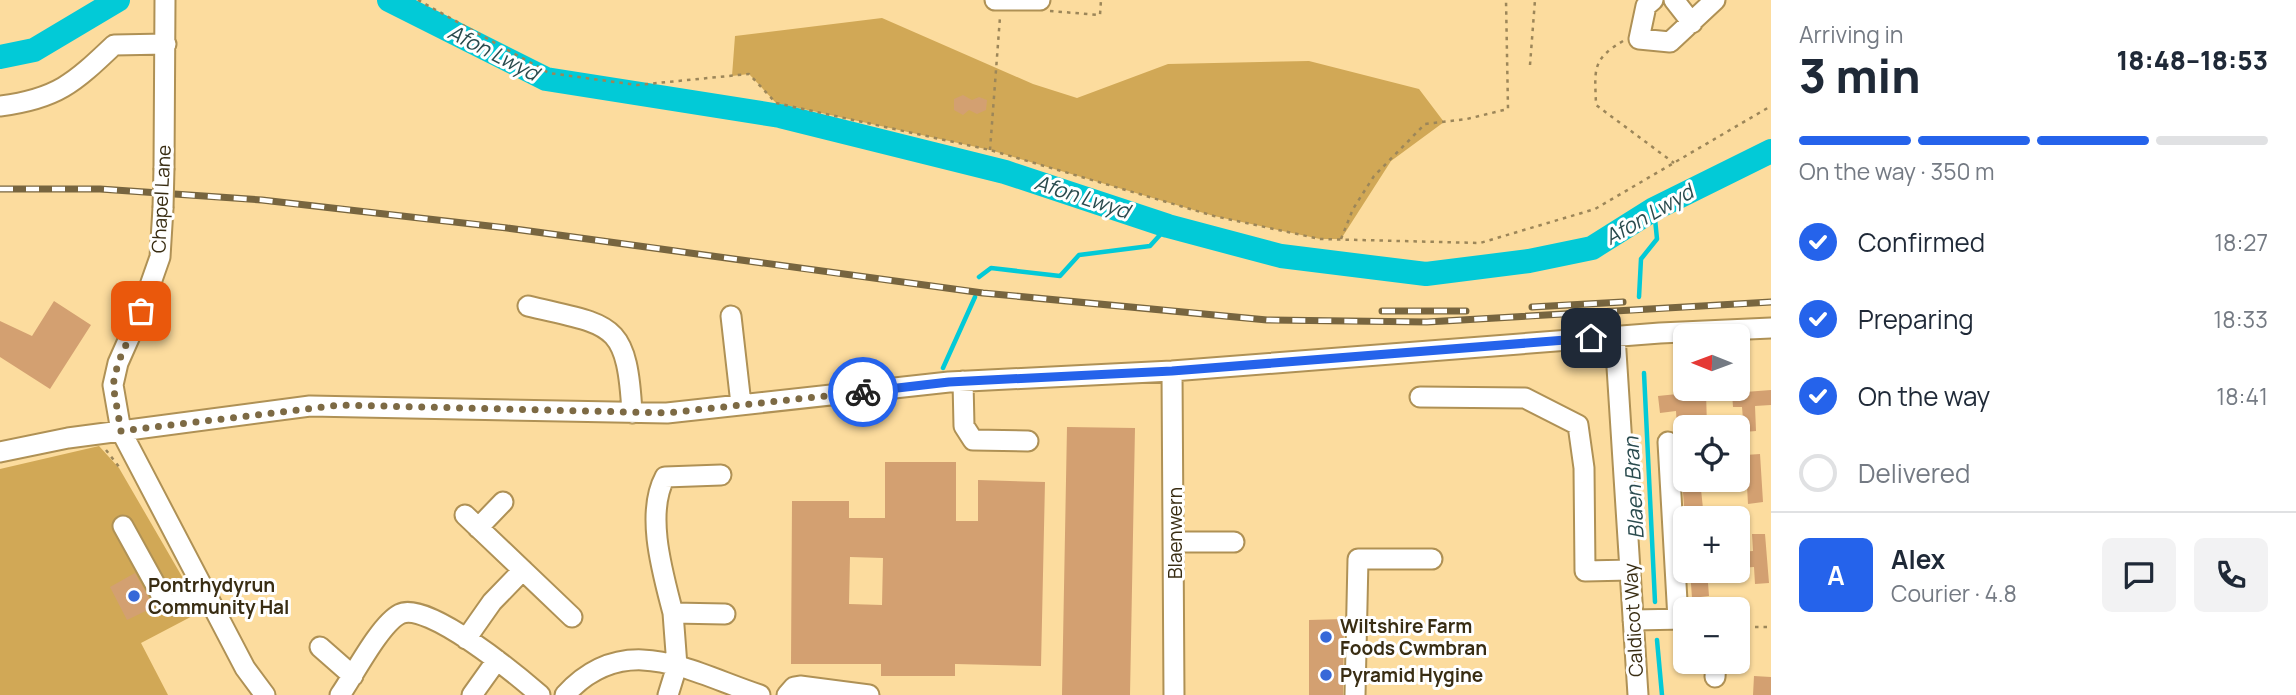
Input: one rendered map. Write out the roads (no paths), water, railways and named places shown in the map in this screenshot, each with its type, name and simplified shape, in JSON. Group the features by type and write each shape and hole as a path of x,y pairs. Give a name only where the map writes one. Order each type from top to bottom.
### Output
{"street":[{"name":"Chapel Lane","path":"165,0 164,168 160,257 141,311 118,363 113,385 121,431 245,668 265,695"},
{"path":"995,0 1040,1"},
{"path":"1653,0 1646,6 1639,38 1670,42 1715,0"},
{"path":"1674,0 1692,23"},
{"path":"0,106 32,102 72,84 114,45 166,44"},
{"path":"528,306 592,321 612,332 627,358 632,413"},
{"path":"731,316 741,404"},
{"path":"0,452 121,431 340,405 681,412 962,381 1172,371 1615,336 1771,328"},
{"name":"Caldicot Way","path":"1615,336 1638,695"},
{"name":"Blaenwern","path":"1172,371 1174,695"},
{"path":"962,381 964,426 973,440 1028,441"},
{"path":"1420,397 1525,398 1578,425 1584,468 1585,572 1630,570"},
{"path":"1668,442 1680,597"},
{"path":"668,695 677,666 673,613 659,560 657,492 665,477 721,475"},
{"path":"503,502 472,521 572,617"},
{"path":"123,526 165,602 173,605 207,591"},
{"path":"1175,541 1234,542"},
{"path":"1355,695 1358,559 1432,559"},
{"path":"466,639 492,602 523,570"},
{"path":"340,695 383,631 402,612 410,611 427,615 466,639 540,695"},
{"path":"673,613 725,614"},
{"path":"1633,620 1673,619"},
{"path":"320,647 353,676"},
{"path":"565,695 577,681 611,663 629,658 654,659 760,695"},
{"path":"472,695 497,660"},
{"path":"786,695 794,687 800,686 869,695"}],"waterway":[{"name":"Afon Lwyd","path":"0,57 34,50 118,0"},
{"name":"Afon Lwyd","path":"389,0 546,79 780,116 1005,172 1168,226 1281,256 1426,274 1529,261 1592,248 1654,209 1771,151"},
{"name":"Blaen Bran","path":"1639,297 1641,259 1657,239 1654,209"},
{"path":"979,277 991,268 1060,276 1079,255 1150,246 1168,226"},
{"path":"943,368 975,297"},
{"name":"Blaen Bran","path":"1644,373 1655,602"},
{"name":"Blaen Bran","path":"1657,640 1662,695"}],"railway":[{"path":"0,189 100,189 262,200 507,228 983,293 1267,320 1427,322 1771,302"},
{"path":"1532,307 1623,302"},
{"path":"1382,311 1466,311"}],"place":[{"name":"Pontrhydyrun Community Hal","path":"134,596"},
{"name":"Wiltshire Farm Foods Cwmbran","path":"1326,637"},
{"name":"Pyramid Hygine","path":"1326,675"}]}
